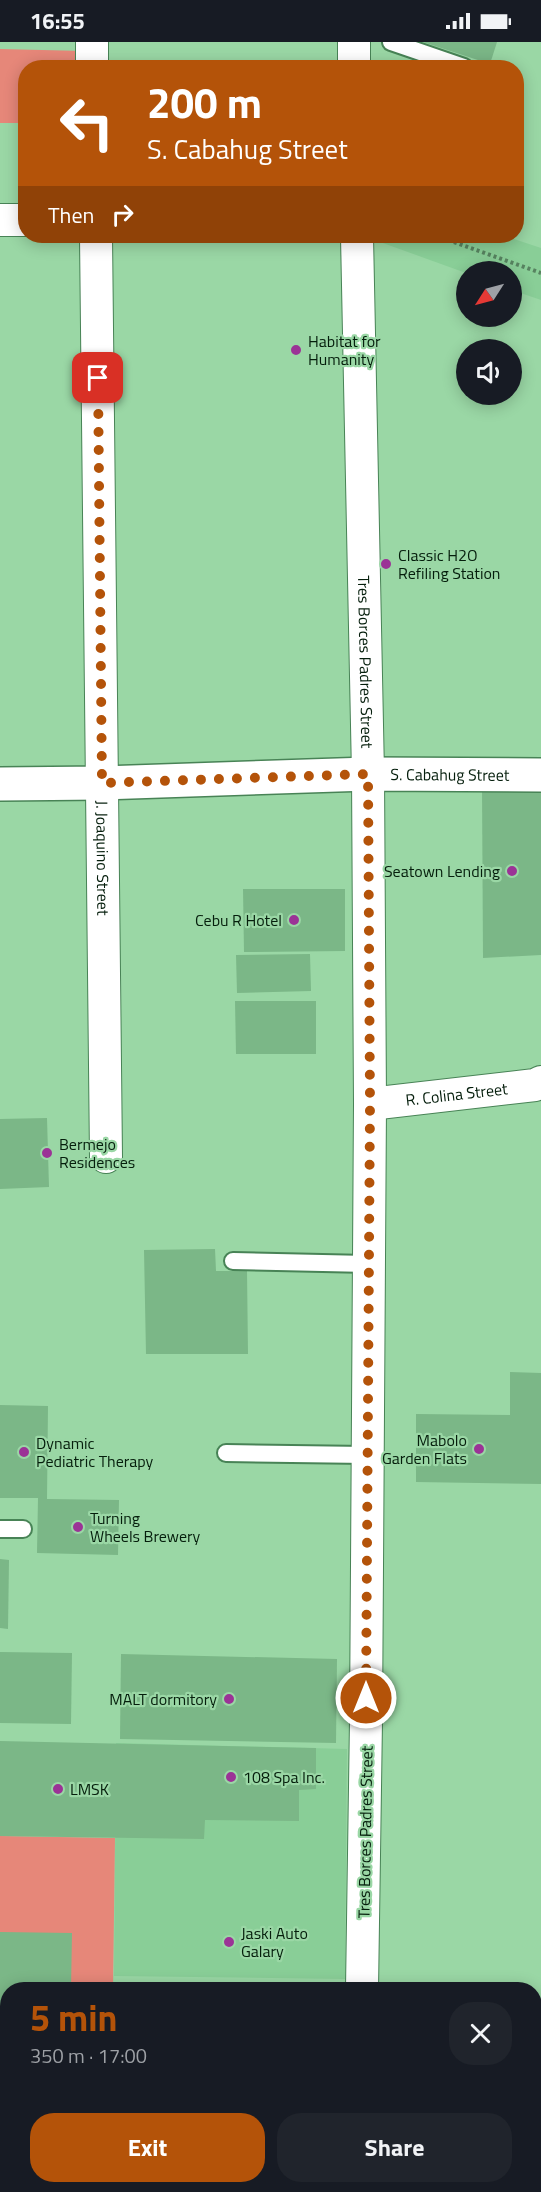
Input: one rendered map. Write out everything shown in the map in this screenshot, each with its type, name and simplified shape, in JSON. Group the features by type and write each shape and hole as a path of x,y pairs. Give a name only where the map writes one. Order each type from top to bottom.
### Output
{"street":[{"path":"92,42 92,60"},
{"path":"354,42 354,60"},
{"path":"0,220 18,220"},
{"name":"J. Joaquino Street","path":"96,243 106,1157"},
{"name":"Tres Borces Padres Street","path":"357,243 368,774 370,1104 362,1982"},
{"name":"S. Cabahug Street","path":"0,784 368,774 541,775"},
{"name":"R. Colina Street","path":"370,1104 535,1085 541,1082"}],"lane":[{"path":"391,42 444,60"},
{"path":"233,1261 368,1264"},
{"path":"226,1453 367,1455"},
{"path":"0,1529 23,1529"}],"path":[{"path":"456,243 541,273"}],"shaded area":[{"path":"0,49 83,51 83,60 18,60 18,123 0,123"},
{"path":"524,242 541,248 541,300 522,293 522,261 456,261 456,269 383,243"},
{"path":"116,1743 347,1749 345,1979 114,1976"},
{"path":"0,1836 115,1838 113,1982 0,1982"}],"building":[{"path":"423,42 497,42 491,60 478,60"},
{"name":"Seatown Lending","path":"482,786 541,787 541,955 483,958"},
{"name":"Cebu R Hotel","path":"243,889 345,889 345,951 244,952"},
{"path":"310,954 311,991 237,993 236,955"},
{"path":"235,1001 316,1001 316,1054 236,1054"},
{"path":"47,1118 49,1187 0,1189 0,1119"},
{"path":"215,1249 216,1271 247,1271 248,1354 146,1354 144,1250"},
{"name":"Mabolo Garden Flats","path":"510,1372 541,1373 541,1484 416,1482 416,1414 510,1415"},
{"path":"0,1405 48,1406 47,1499 119,1500 118,1555 37,1553 38,1498 0,1498"},
{"path":"0,1559 9,1560 8,1629 0,1628"},
{"path":"0,1652 72,1653 71,1724 0,1723"},
{"name":"MALT dormitory","path":"121,1654 337,1659 336,1743 120,1739"},
{"path":"0,1741 316,1748 316,1789 299,1790 299,1821 205,1820 204,1839 0,1836"},
{"path":"0,1932 72,1933 71,1982 0,1982"}],"place":[{"name":"Habitat for Humanity","path":"296,350"},
{"name":"Classic H2O Refiling Station","path":"386,564"},
{"name":"Seatown Lending","path":"512,871"},
{"name":"Cebu R Hotel","path":"294,920"},
{"name":"Bermejo Residences","path":"47,1153"},
{"name":"Mabolo Garden Flats","path":"479,1449"},
{"name":"Dynamic Pediatric Therapy","path":"24,1452"},
{"name":"Turning Wheels Brewery","path":"78,1527"},
{"name":"MALT dormitory","path":"229,1699"},
{"name":"108 Spa Inc.","path":"231,1777"},
{"name":"LMSK","path":"58,1789"},
{"name":"Jaski Auto Galary","path":"229,1942"}],"route":[{"path":"98,378 102,783 368,774 370,1104 366,1698"}]}
